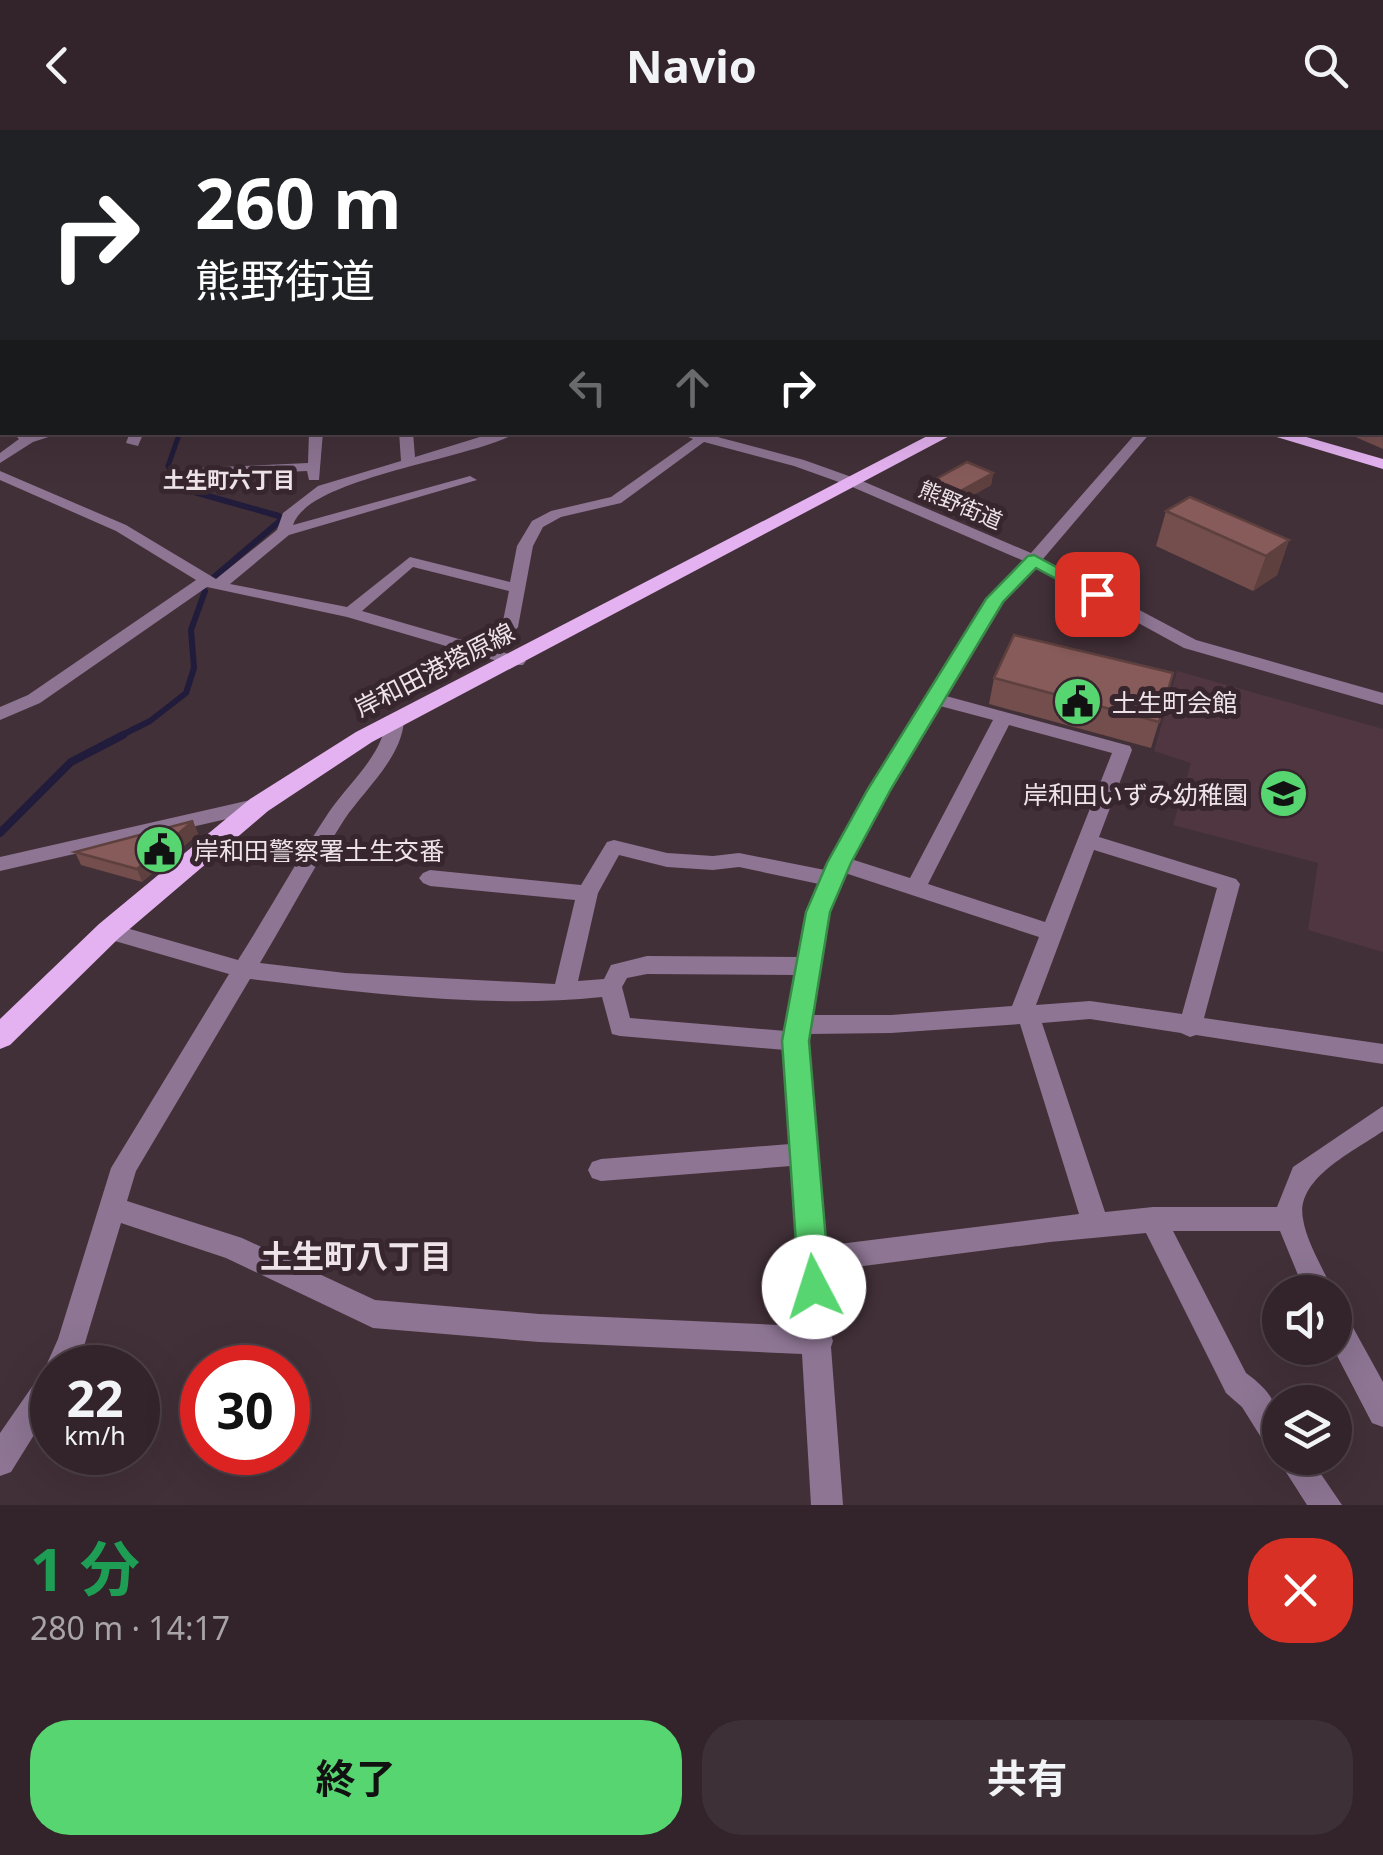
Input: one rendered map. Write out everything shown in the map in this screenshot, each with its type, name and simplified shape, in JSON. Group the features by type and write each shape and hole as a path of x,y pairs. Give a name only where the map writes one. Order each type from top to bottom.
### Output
{"main road":[{"name":"岸和田港塔原線","path":"0,1037 108,931 259,805 395,720 516,661 944,435"},
{"path":"1279,435 1383,464"}],"street":[{"path":"316,435 312,468 314,483 323,490"},
{"path":"406,435 408,462"},
{"path":"284,532 288,516 323,490 499,435"},
{"path":"487,652 510,627 525,546 537,524 556,514 616,500 703,435"},
{"name":"熊野街道","path":"703,435 855,484 1034,560 1190,644 1383,699"},
{"path":"827,1505 796,1033 818,912 835,871 996,599 1142,435"},
{"path":"0,460 23,436"},
{"path":"200,472 312,468"},
{"path":"0,475 121,528 211,583 350,613 516,661"},
{"path":"0,714 34,698 284,532 470,480"},
{"path":"350,613 410,562 517,588"},
{"path":"936,699 1123,750 1050,932 1024,1014 1096,1226"},
{"path":"916,886 1004,717"},
{"path":"70,1345 124,1168 337,816 386,749 395,720"},
{"path":"0,864 259,805"},
{"path":"1086,840 1229,884 1190,1028"},
{"path":"564,992 587,893 614,848 668,860 739,860 835,871 916,886 1050,932"},
{"path":"430,878 587,893"},
{"path":"108,931 244,970 345,982 542,994 611,987"},
{"path":"808,966 648,965 619,971 611,987 620,1027 796,1033 1090,1010 1383,1054"},
{"path":"1313,1275 1289,1220 1291,1198 1302,1174 1383,1117"},
{"path":"601,1170 804,1154"},
{"path":"112,1208 232,1247 373,1314 539,1328 818,1341"},
{"path":"812,1260 1153,1220 1219,1216 1289,1220"},
{"path":"1153,1220 1236,1383 1253,1396 1262,1410"},
{"path":"1352,1355 1383,1412"},
{"path":"0,1461 30,1414"},
{"path":"1304,1475 1326,1505"}],"shaded area":[{"name":"岸和田いずみ幼稚園","path":"1177,671 1383,729 1383,952 1308,930 1318,863 1173,825 1191,763 1154,751"}],"building":[{"path":"967,462 993,473 955,494 929,483"},
{"path":"1190,497 1289,540 1266,556 1166,511"},
{"path":"1014,635 1173,673 1159,722 994,678"},
{"path":"193,821 137,869 75,852"}],"waterway":[{"path":"176,481 168,466 179,435"},
{"path":"175,478 180,488 279,516 281,520 214,577"},
{"path":"118,737 150,721 186,693 194,668 191,630 205,591"},
{"path":"0,833 71,762 123,735"}],"place":[{"name":"土生町会館","path":"1077,702"},
{"name":"岸和田いずみ幼稚園","path":"1283,794"},
{"name":"岸和田警察署土生交番","path":"159,850"}],"district":[{"name":"土生町六丁目","path":"229,479"},
{"name":"土生町八丁目","path":"356,1255"}],"route":[{"path":"814,1287 796,1041 818,912 839,863 880,789 996,599 1034,560 1097,594"}]}
